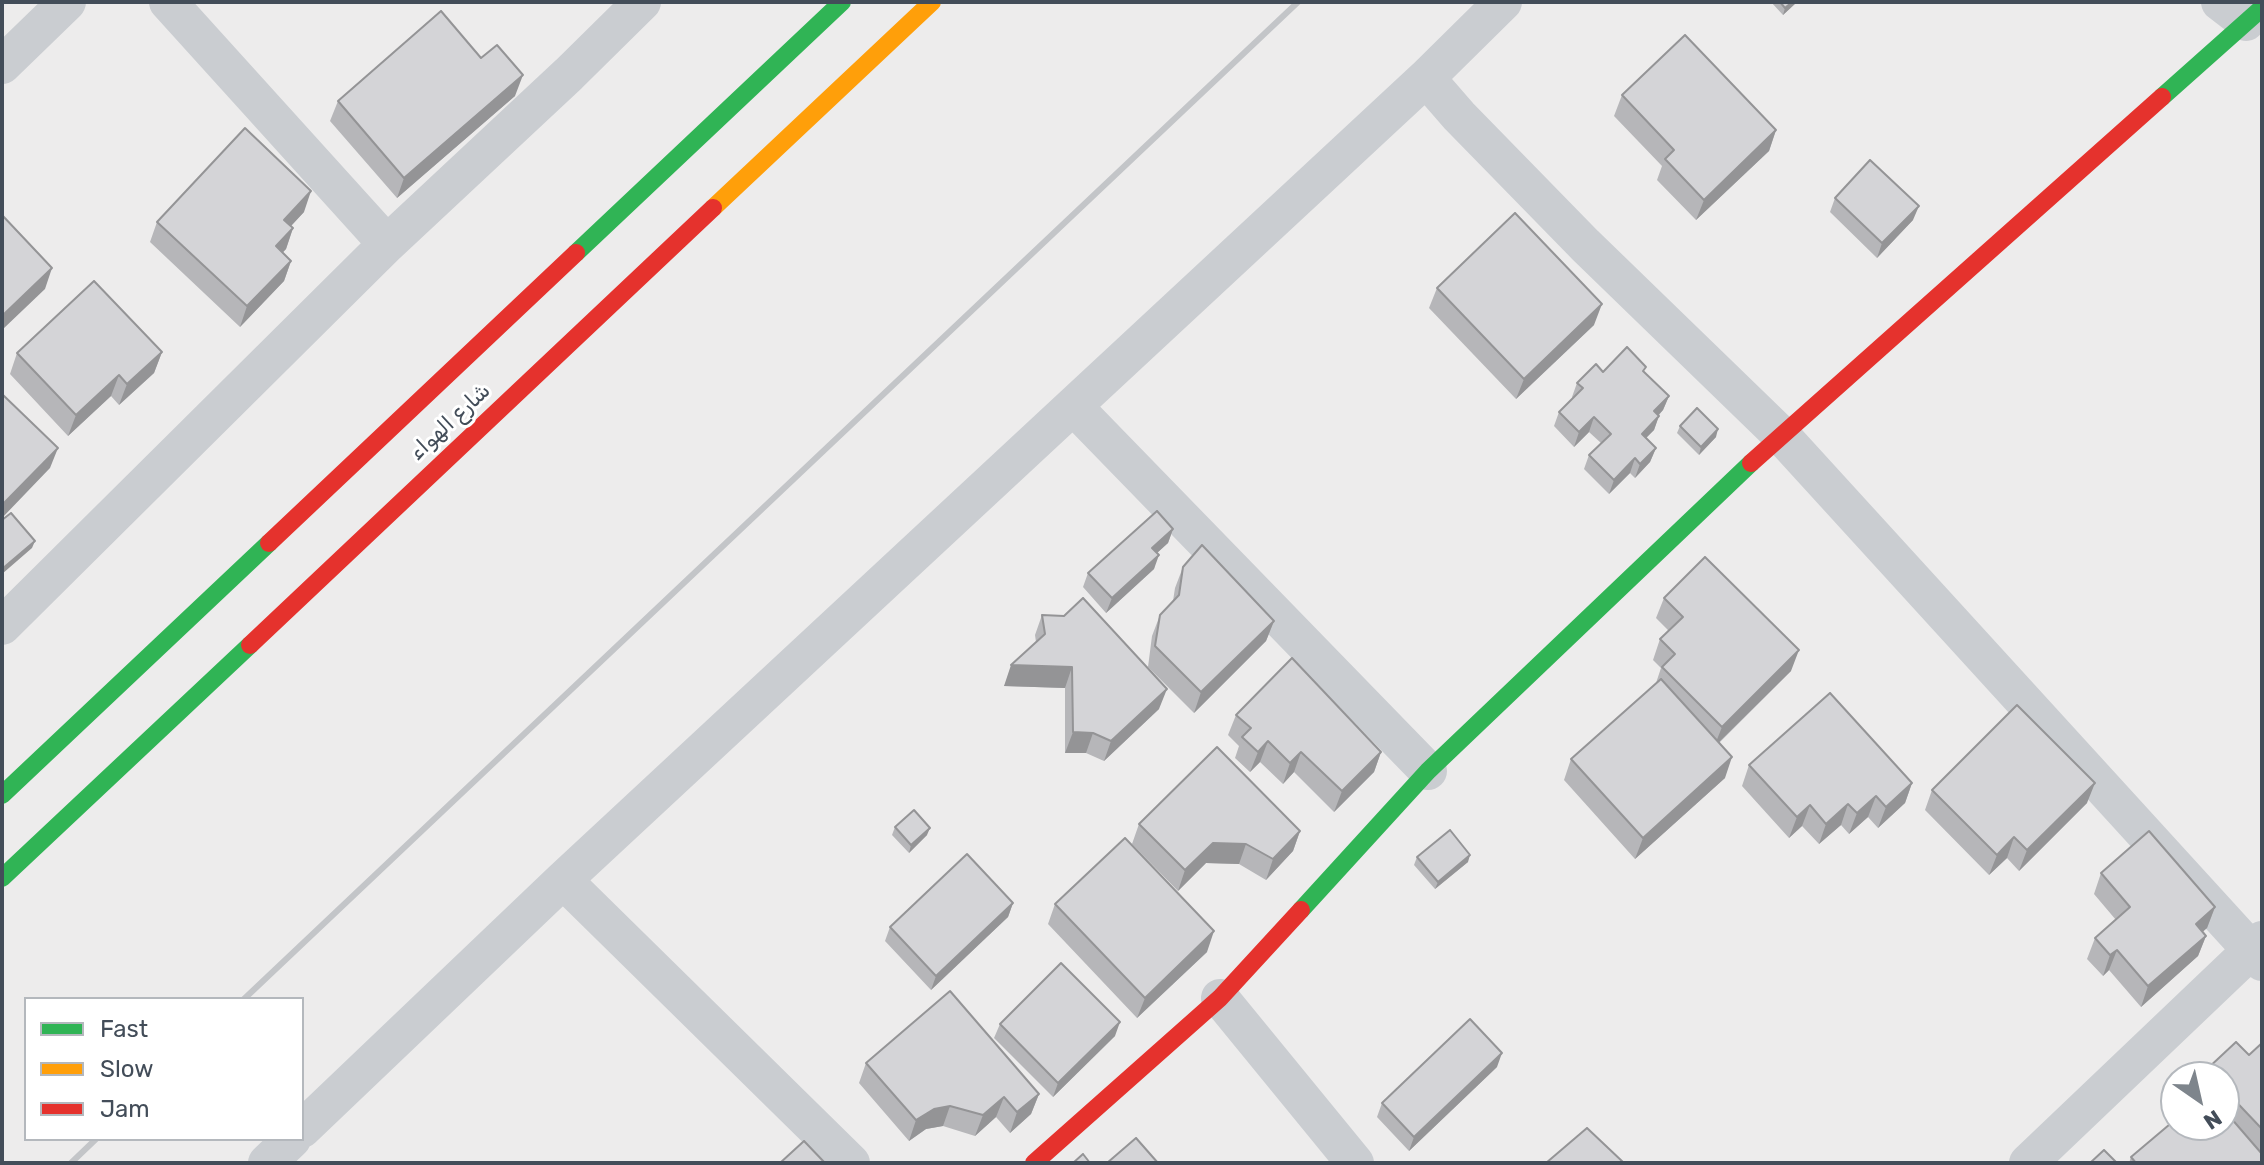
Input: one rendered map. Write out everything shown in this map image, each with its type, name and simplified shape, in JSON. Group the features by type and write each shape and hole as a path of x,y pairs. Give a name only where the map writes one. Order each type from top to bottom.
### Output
{"main road":[{"name":"شارع الهواء","path":"2,795 842,2"},
{"name":"شارع الهواء","path":"2,878 932,2"},
{"path":"1034,1163 1220,998 1428,771 1781,435 2243,11"}],"street":[{"path":"2,65 67,2"},
{"path":"168,2 387,244"},
{"path":"2,626 387,244 642,2"},
{"path":"304,1127 563,880 1074,407 1426,78 1503,2"},
{"path":"1426,78 1585,245 1781,435 2258,951 2028,1163"},
{"path":"1074,407 1428,771"},
{"path":"563,880 851,1163"},
{"path":"1220,998 1355,1163"},
{"path":"267,1163 290,1141"}],"building":[{"path":"441,11 481,58 497,45 523,75 404,178 338,101"},
{"path":"1685,35 1776,130 1704,200 1665,159 1674,150 1622,95"},
{"path":"245,128 311,191 284,220 293,228 276,246 291,261 247,306 157,222"},
{"path":"1870,160 1919,206 1882,243 1835,198"},
{"path":"1515,213 1602,304 1524,379 1437,288"},
{"path":"2,215 52,268 2,316"},
{"path":"94,281 162,352 127,384 119,375 76,415 17,353"},
{"path":"1627,347 1646,367 1643,371 1669,396 1654,411 1659,416 1642,434 1656,448 1640,464 1635,458 1614,480 1589,455 1611,434 1594,417 1579,432 1559,412 1583,388 1577,383 1596,364 1603,372"},
{"path":"2,394 58,448 2,505"},
{"path":"1697,408 1718,429 1701,447 1680,426"},
{"path":"1157,511 1173,529 1152,548 1159,555 1112,598 1088,573"},
{"path":"11,513 35,541 2,569 2,520"},
{"path":"1202,545 1274,621 1201,692 1155,646 1160,615 1179,595 1183,567"},
{"path":"1705,557 1799,650 1722,727 1662,667 1675,654 1660,639 1683,617 1664,598"},
{"path":"1083,598 1167,689 1111,741 1093,733 1073,732 1072,667 1011,665 1045,634 1042,615 1064,616"},
{"path":"1292,658 1381,752 1342,791 1301,752 1290,763 1268,741 1258,752 1242,737 1251,728 1236,715"},
{"path":"1661,679 1732,757 1643,838 1571,759"},
{"path":"1830,693 1912,783 1886,807 1876,796 1857,813 1848,804 1826,824 1810,805 1797,817 1749,765"},
{"path":"2017,705 2095,783 2027,850 2014,837 1997,855 1932,790"},
{"path":"1217,747 1300,831 1273,859 1246,844 1213,843 1185,870 1139,824"},
{"path":"914,810 930,828 911,845 895,827"},
{"path":"1450,830 1470,855 1438,882 1417,857"},
{"path":"2149,831 2215,907 2196,924 2206,936 2148,986 2117,950 2110,955 2095,938 2130,907 2101,873"},
{"path":"1125,838 1214,931 1145,998 1055,904"},
{"path":"967,854 1013,903 936,976 890,927"},
{"path":"1061,963 1120,1022 1058,1083 1000,1024"},
{"path":"950,991 1039,1094 1017,1112 1004,1097 983,1115 950,1106 934,1109 916,1120 866,1063"},
{"path":"1470,1019 1502,1053 1414,1137 1382,1103"},
{"path":"2236,1042 2249,1055 2262,1043 2262,1129 2240,1106 2240,1061 2216,1061"},
{"path":"1587,1128 1624,1163 1546,1163"},
{"path":"2240,1129 2262,1154 2262,1163 2136,1163 2131,1157 2160,1133 2160,1141 2240,1141"},
{"path":"1136,1138 1158,1163 1107,1163"},
{"path":"804,1141 825,1163 780,1163"},
{"path":"2104,1150 2117,1163 2090,1163"},
{"path":"1083,1154 1090,1163 1073,1163"}],"railway":[{"path":"246,997 1298,2"},
{"path":"71,1163 94,1141"}],"traffic: fast":[{"path":"576,253 842,2"},
{"path":"2162,97 2262,8"},
{"path":"1301,910 1428,771 1751,463"},
{"path":"2,795 269,543"},
{"path":"2,878 250,645"}],"traffic: slow":[{"path":"713,208 932,2"}],"traffic: jam":[{"path":"1751,463 2162,97"},
{"path":"250,645 713,208"},
{"path":"269,543 576,253"},
{"path":"1034,1163 1220,998 1301,910"}]}
